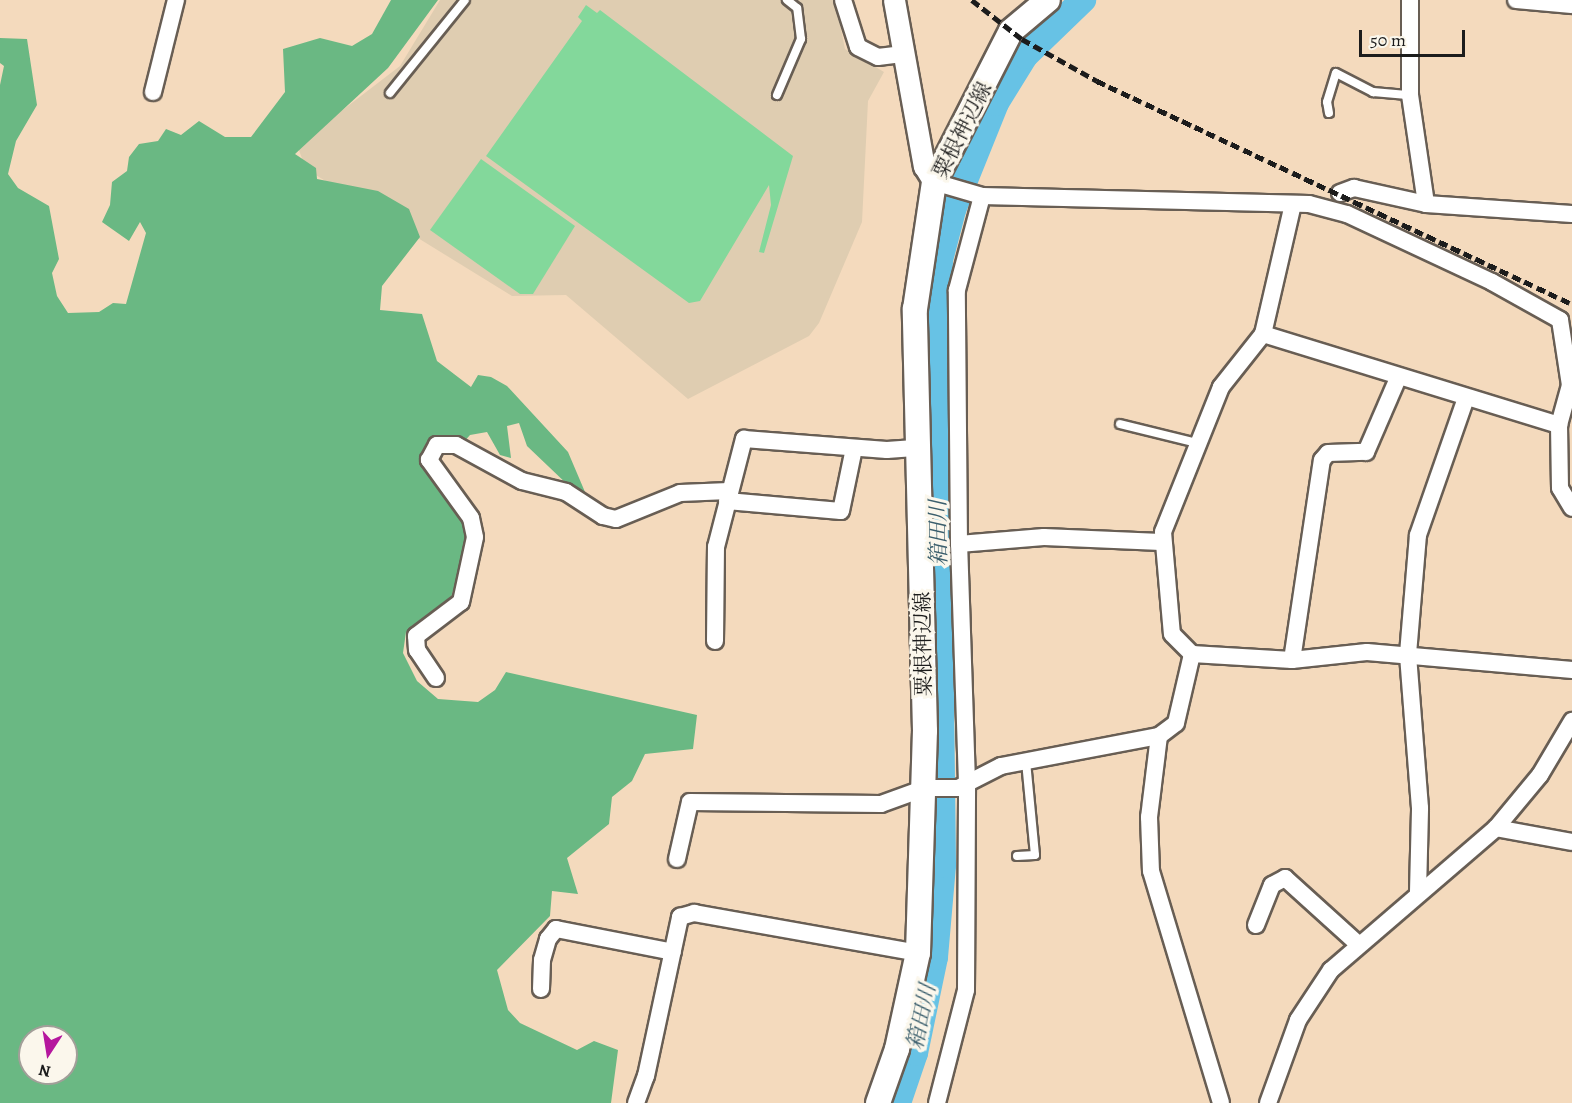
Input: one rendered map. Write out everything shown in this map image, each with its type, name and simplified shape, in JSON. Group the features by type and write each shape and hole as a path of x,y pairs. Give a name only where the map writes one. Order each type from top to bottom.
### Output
{"main road":[{"name":"粟根神辺線","path":"878,1103 897,1049 918,954 927,789 915,309 937,183 1011,31 1048,0"}],"street":[{"path":"153,92 176,0"},
{"path":"843,0 858,46 878,57 904,54"},
{"path":"894,0 924,166 937,183 979,195 1293,204 1347,214 1492,282 1560,320 1570,385 1559,425 1560,488 1572,508"},
{"path":"1410,0 1410,95 1426,204"},
{"path":"1516,0 1572,5"},
{"path":"1340,193 1354,188 1426,204 1572,214"},
{"path":"937,1103 966,990 957,290 979,195"},
{"path":"1293,204 1263,334 1221,387 1197,443 1161,542 1172,634 1192,654 1292,660 1367,652 1572,670"},
{"path":"1263,334 1398,378 1559,425"},
{"path":"1292,660 1322,460 1328,453 1366,452 1398,378"},
{"path":"1418,892 1420,808 1408,654 1418,535 1466,398"},
{"path":"715,641 716,547 744,439 854,448 918,448"},
{"path":"436,678 417,650 416,636 461,602 475,537 471,518 429,460 437,445 456,445 522,480 566,492 603,516 616,519 680,494 728,496 841,512 854,448"},
{"path":"959,544 1044,537 1161,542"},
{"path":"677,859 690,802 881,804 927,789 962,785 1001,766 1159,736 1176,723 1192,654"},
{"path":"1268,1103 1298,1020 1331,970 1418,892 1496,828 1540,775 1572,721"},
{"path":"1159,736 1149,817 1151,871 1221,1103"},
{"path":"1496,828 1572,842"},
{"path":"1256,925 1272,885 1285,878 1358,944"},
{"path":"636,1103 646,1077 680,917 694,913 918,954"},
{"path":"541,989 542,960 548,939 556,929 673,952"}],"lane":[{"path":"390,93 465,0"},
{"path":"777,95 801,39 797,8 787,0"},
{"path":"1329,113 1327,102 1336,73 1373,92 1410,95"},
{"path":"1120,424 1197,443"},
{"path":"1017,856 1035,855 1026,761"}],"shaded area":[{"path":"440,0 835,0 845,49 884,72 868,101 862,222 819,323 809,336 688,399 566,295 512,296 306,169 297,145 400,66"}],"green space":[{"path":"391,0 438,0 388,68 295,154 316,168 317,179 378,191 409,209 420,237 382,286 380,310 422,314 437,361 471,387 478,375 491,377 507,386 568,452 585,492 570,487 527,446 519,423 507,426 511,458 500,455 487,432 470,435 463,443 432,439 426,446 426,458 471,531 450,601 430,621 406,632 403,653 417,681 438,699 478,702 495,690 506,672 697,715 693,749 645,754 632,781 612,797 609,824 567,858 578,894 552,891 550,916 497,970 508,1010 520,1023 577,1050 594,1041 618,1050 611,1103 0,1103 0,85 4,66 0,63 0,38 27,39 37,105 16,141 8,174 18,188 49,206 59,259 52,273 57,296 68,313 99,312 113,303 126,304 146,233 140,222 129,241 102,222 110,205 112,182 127,171 129,157 139,144 158,141 166,129 181,135 199,121 225,137 251,137 285,92 283,49 320,38 352,46 372,34"},
{"path":"586,5 597,13 600,10 793,156 764,253 759,252 771,205 769,185 700,301 689,303 486,156 582,21 578,17"},
{"path":"481,159 575,226 533,294 520,294 430,230"}],"waterway":[{"name":"箱田川","path":"898,1103 915,1053 935,957 943,865 937,360 940,260 953,210 996,103 1025,56 1083,0"}],"railway":[{"path":"972,0 1022,39 1097,81 1572,304"}]}
